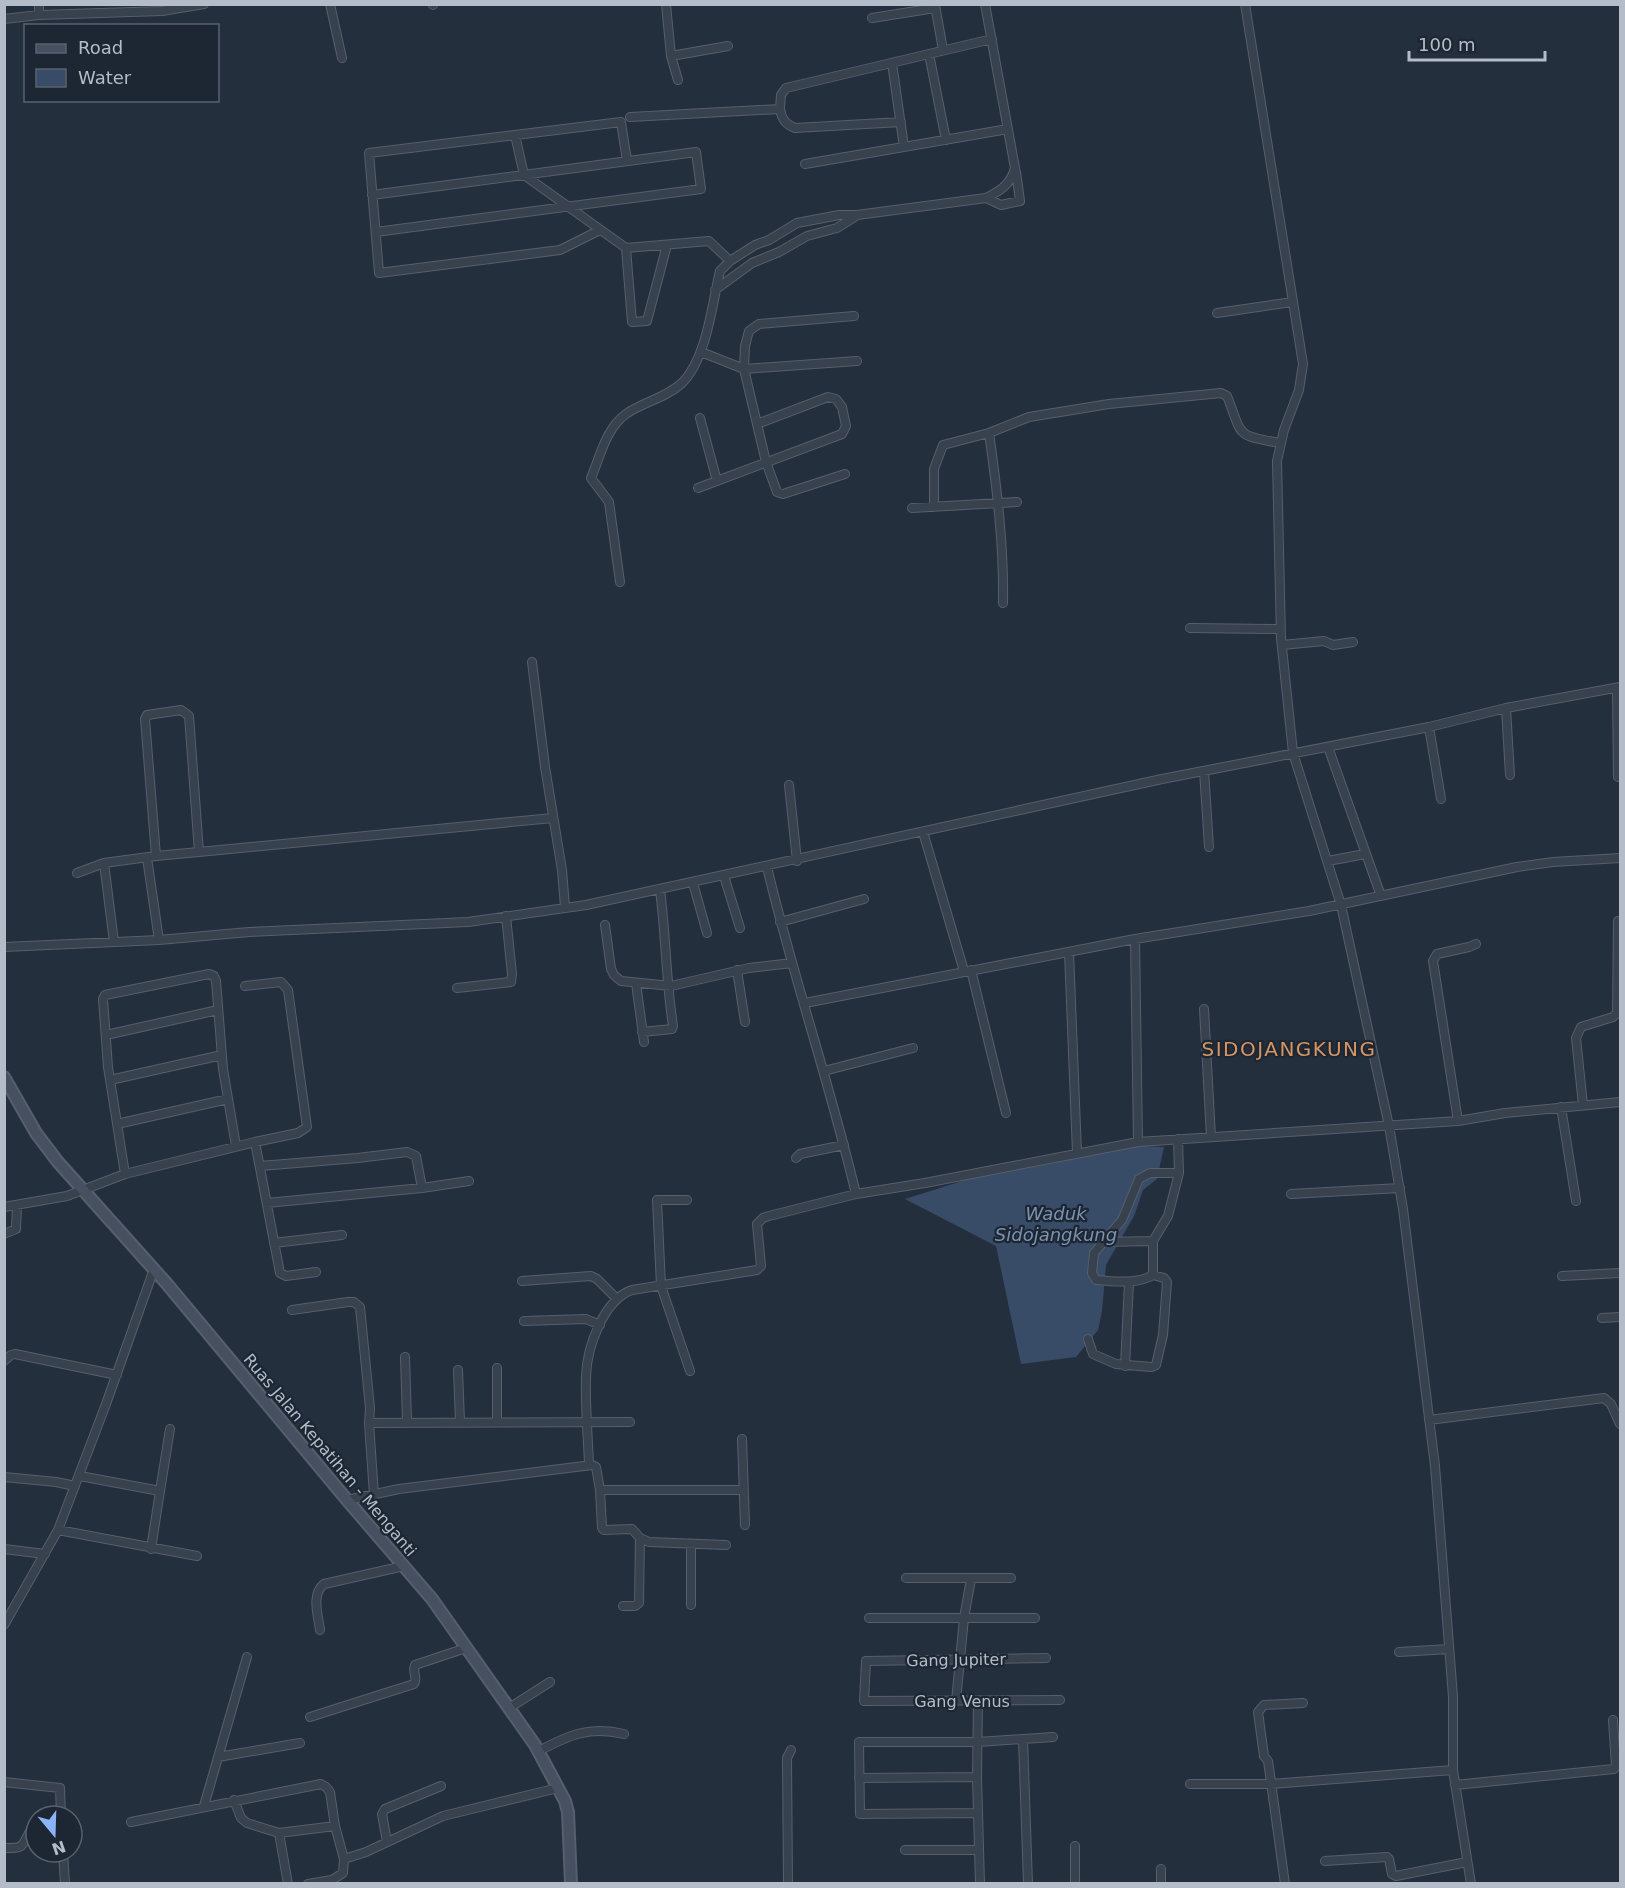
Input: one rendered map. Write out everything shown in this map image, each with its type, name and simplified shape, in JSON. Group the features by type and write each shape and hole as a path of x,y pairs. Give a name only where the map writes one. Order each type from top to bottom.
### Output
{"main road":[{"name":"Ruas Jalan Kepatihan - Menganti","path":"4,1077 36,1132 58,1162 153,1269 432,1599 509,1708 538,1751 565,1801 570,1823 571,1884"}],"street":[{"path":"39,4 39,15"},
{"path":"4,19 39,15 162,11 204,4"},
{"path":"330,4 342,58"},
{"path":"666,4 671,56 678,80"},
{"path":"985,4 1020,201 1001,205 986,198"},
{"path":"1245,4 1292,302 1304,364 1299,390 1280,443 1277,461 1280,629 1293,753 1341,905 1389,1126 1400,1188 1435,1466 1453,1697 1453,1770 1471,1884"},
{"path":"872,18 935,6 943,50"},
{"path":"901,122 795,128 782,119 781,95 786,88 992,39"},
{"path":"671,56 728,46"},
{"path":"929,54 946,140"},
{"path":"892,63 904,147"},
{"path":"630,117 780,109"},
{"path":"600,230 560,250 379,273 369,153 621,122 627,161"},
{"path":"804,164 1008,129"},
{"path":"514,135 524,175 627,248 709,241 730,261"},
{"path":"372,195 696,152 701,189 376,232"},
{"path":"620,582 609,502 591,478 611,429 625,414 658,399 682,382 701,352 720,271 730,261 755,245 769,240 797,223 839,215 857,215 986,198 1001,190 1013,178 1015,168"},
{"path":"715,290 752,263 807,237 837,228 857,215"},
{"path":"769,240 779,252"},
{"path":"627,248 632,322 647,321 667,245"},
{"path":"1217,313 1292,302"},
{"path":"845,474 783,494 777,492 766,462 744,369 745,346 749,331 759,324 854,316"},
{"path":"701,352 744,369 857,361"},
{"path":"934,507 934,469 943,445 990,433 1029,417 1109,404 1221,393 1227,396 1239,428 1245,435 1280,443"},
{"path":"699,488 842,434 846,426 842,406 836,399 828,397 757,424"},
{"path":"700,418 717,481"},
{"path":"990,433 999,503 1004,569 1003,603"},
{"path":"912,508 1017,502"},
{"path":"1190,628 1280,629"},
{"path":"1282,645 1324,641 1333,645 1353,642"},
{"path":"532,662 562,870 565,907"},
{"path":"4,948 159,940 249,932 468,922 586,905 1204,771 1429,727 1506,708 1619,688 1618,777"},
{"path":"1506,708 1510,775"},
{"path":"156,856 145,719 147,715 181,710 189,716 199,852"},
{"path":"1429,727 1441,799"},
{"path":"1328,747 1381,897"},
{"path":"1204,771 1209,847"},
{"path":"789,785 797,861"},
{"path":"77,873 104,864 156,856 554,818"},
{"path":"923,832 968,970 1006,1113"},
{"path":"1328,861 1365,854"},
{"path":"147,858 159,940"},
{"path":"805,1003 1135,939 1341,905 1517,867 1553,862 1620,858"},
{"path":"104,864 114,942"},
{"path":"767,867 780,922 805,1003 856,1194"},
{"path":"724,876 740,928"},
{"path":"693,883 707,933"},
{"path":"642,1032 672,1029 660,890"},
{"path":"780,922 864,899"},
{"path":"457,988 511,982 506,916"},
{"path":"1583,1105 1576,1038 1581,1027 1613,1017 1617,1013 1618,921"},
{"path":"605,925 611,969 618,980 667,986 737,970 792,963"},
{"path":"1135,939 1138,1142"},
{"path":"1458,1121 1433,961 1437,954 1476,944"},
{"path":"1069,952 1077,1154"},
{"path":"737,970 745,1022"},
{"path":"125,1174 110,1080 103,999 105,995 209,974 214,976 222,1055 236,1146"},
{"path":"4,1208 67,1196 125,1174 298,1133 307,1127 288,990 281,982 244,986"},
{"path":"636,983 644,1042"},
{"path":"1204,1009 1211,1137"},
{"path":"106,1035 218,1010"},
{"path":"824,1071 914,1048"},
{"path":"110,1080 222,1055"},
{"path":"117,1124 228,1099"},
{"path":"589,1465 586,1375 593,1340 608,1308 625,1292 632,1290 757,1270 761,1266 757,1224 763,1218 856,1194 937,1181 1138,1142 1458,1121 1561,1107 1620,1103"},
{"path":"1561,1107 1576,1201"},
{"path":"1152,1275 1153,1241 1168,1216 1179,1173 1178,1139"},
{"path":"255,1142 281,1275 316,1272"},
{"path":"796,1158 800,1154 844,1145"},
{"path":"260,1166 407,1152 416,1156 422,1188"},
{"path":"1088,1339 1093,1354 1116,1364 1151,1367 1157,1363 1167,1282 1164,1278 1152,1275 1129,1282 1096,1280 1093,1277 1092,1263 1094,1253 1122,1220 1139,1179 1149,1173 1179,1173"},
{"path":"267,1203 422,1188 469,1180"},
{"path":"1291,1194 1400,1188"},
{"path":"687,1200 657,1200 661,1286 690,1371"},
{"path":"4,1234 14,1232 16,1229 17,1206"},
{"path":"274,1243 342,1235"},
{"path":"1104,1242 1153,1241"},
{"path":"4,1625 58,1530 117,1375 153,1269"},
{"path":"1562,1276 1620,1274"},
{"path":"522,1281 591,1276 617,1299"},
{"path":"1125,1366 1129,1282"},
{"path":"292,1310 348,1302 358,1304 362,1313 374,1495"},
{"path":"1602,1318 1620,1317"},
{"path":"524,1321 586,1319 600,1325"},
{"path":"4,1361 15,1354 117,1375"},
{"path":"405,1357 407,1422"},
{"path":"497,1368 497,1422"},
{"path":"458,1370 460,1422"},
{"path":"1429,1420 1604,1398 1611,1404 1620,1424"},
{"path":"369,1423 630,1422"},
{"path":"151,1548 170,1429"},
{"path":"742,1439 745,1525"},
{"path":"347,1500 399,1489 589,1465 595,1466 600,1490 602,1528 607,1531 632,1529 640,1539 650,1542 726,1545"},
{"path":"80,1476 160,1491"},
{"path":"4,1477 75,1486"},
{"path":"600,1490 743,1490"},
{"path":"58,1530 197,1556"},
{"path":"623,1606 635,1606 639,1603 640,1539"},
{"path":"691,1544 691,1605"},
{"path":"4,1549 45,1554"},
{"path":"320,1630 316,1599 319,1588 324,1584 404,1566"},
{"path":"906,1578 1011,1578"},
{"path":"956,1701 964,1618 971,1579"},
{"path":"869,1618 1035,1618"},
{"path":"310,1717 414,1684 416,1665 466,1647"},
{"path":"1399,1652 1449,1649"},
{"path":"204,1806 247,1657"},
{"name":"Gang Jupiter","path":"864,1701 866,1661 1046,1658"},
{"path":"509,1708 550,1682"},
{"name":"Gang Venus","path":"864,1701 1060,1700"},
{"path":"972,1884 980,1883 977,1777 978,1701"},
{"path":"1285,1884 1268,1761 1264,1756 1259,1710 1264,1705 1303,1703"},
{"path":"1455,1785 1614,1769 1616,1766 1613,1720"},
{"path":"538,1751 578,1732 612,1731 624,1734"},
{"path":"978,1813 860,1814 859,1742 978,1742 1053,1737"},
{"path":"1023,1739 1028,1884"},
{"path":"218,1756 300,1743"},
{"path":"788,1884 787,1758 791,1750"},
{"path":"1190,1784 1271,1784 1453,1770"},
{"path":"860,1778 977,1777"},
{"path":"4,1782 60,1788 61,1804"},
{"path":"131,1822 321,1784 330,1791 335,1826 344,1859 343,1874 332,1881 308,1884"},
{"path":"387,1842 382,1814 385,1809 441,1786"},
{"path":"344,1859 442,1816 558,1788"},
{"path":"234,1800 241,1818 279,1833 335,1826"},
{"path":"279,1833 288,1884"},
{"path":"4,1848 20,1848 24,1845"},
{"path":"1075,1884 1076,1846"},
{"path":"905,1850 979,1850"},
{"path":"1325,1861 1389,1857 1392,1874 1396,1876 1467,1862"},
{"path":"63,1864 64,1884"},
{"path":"1161,1869 1161,1884"}],"water":[{"name":"Waduk Sidojangkung","path":"1121,1145 1164,1147 1157,1179 1143,1190 1134,1216 1106,1265 1098,1330 1076,1357 1021,1364 996,1246 905,1199 994,1171"}],"district":[{"name":"SIDOJANGKUNG","path":"1289,1049"}]}
